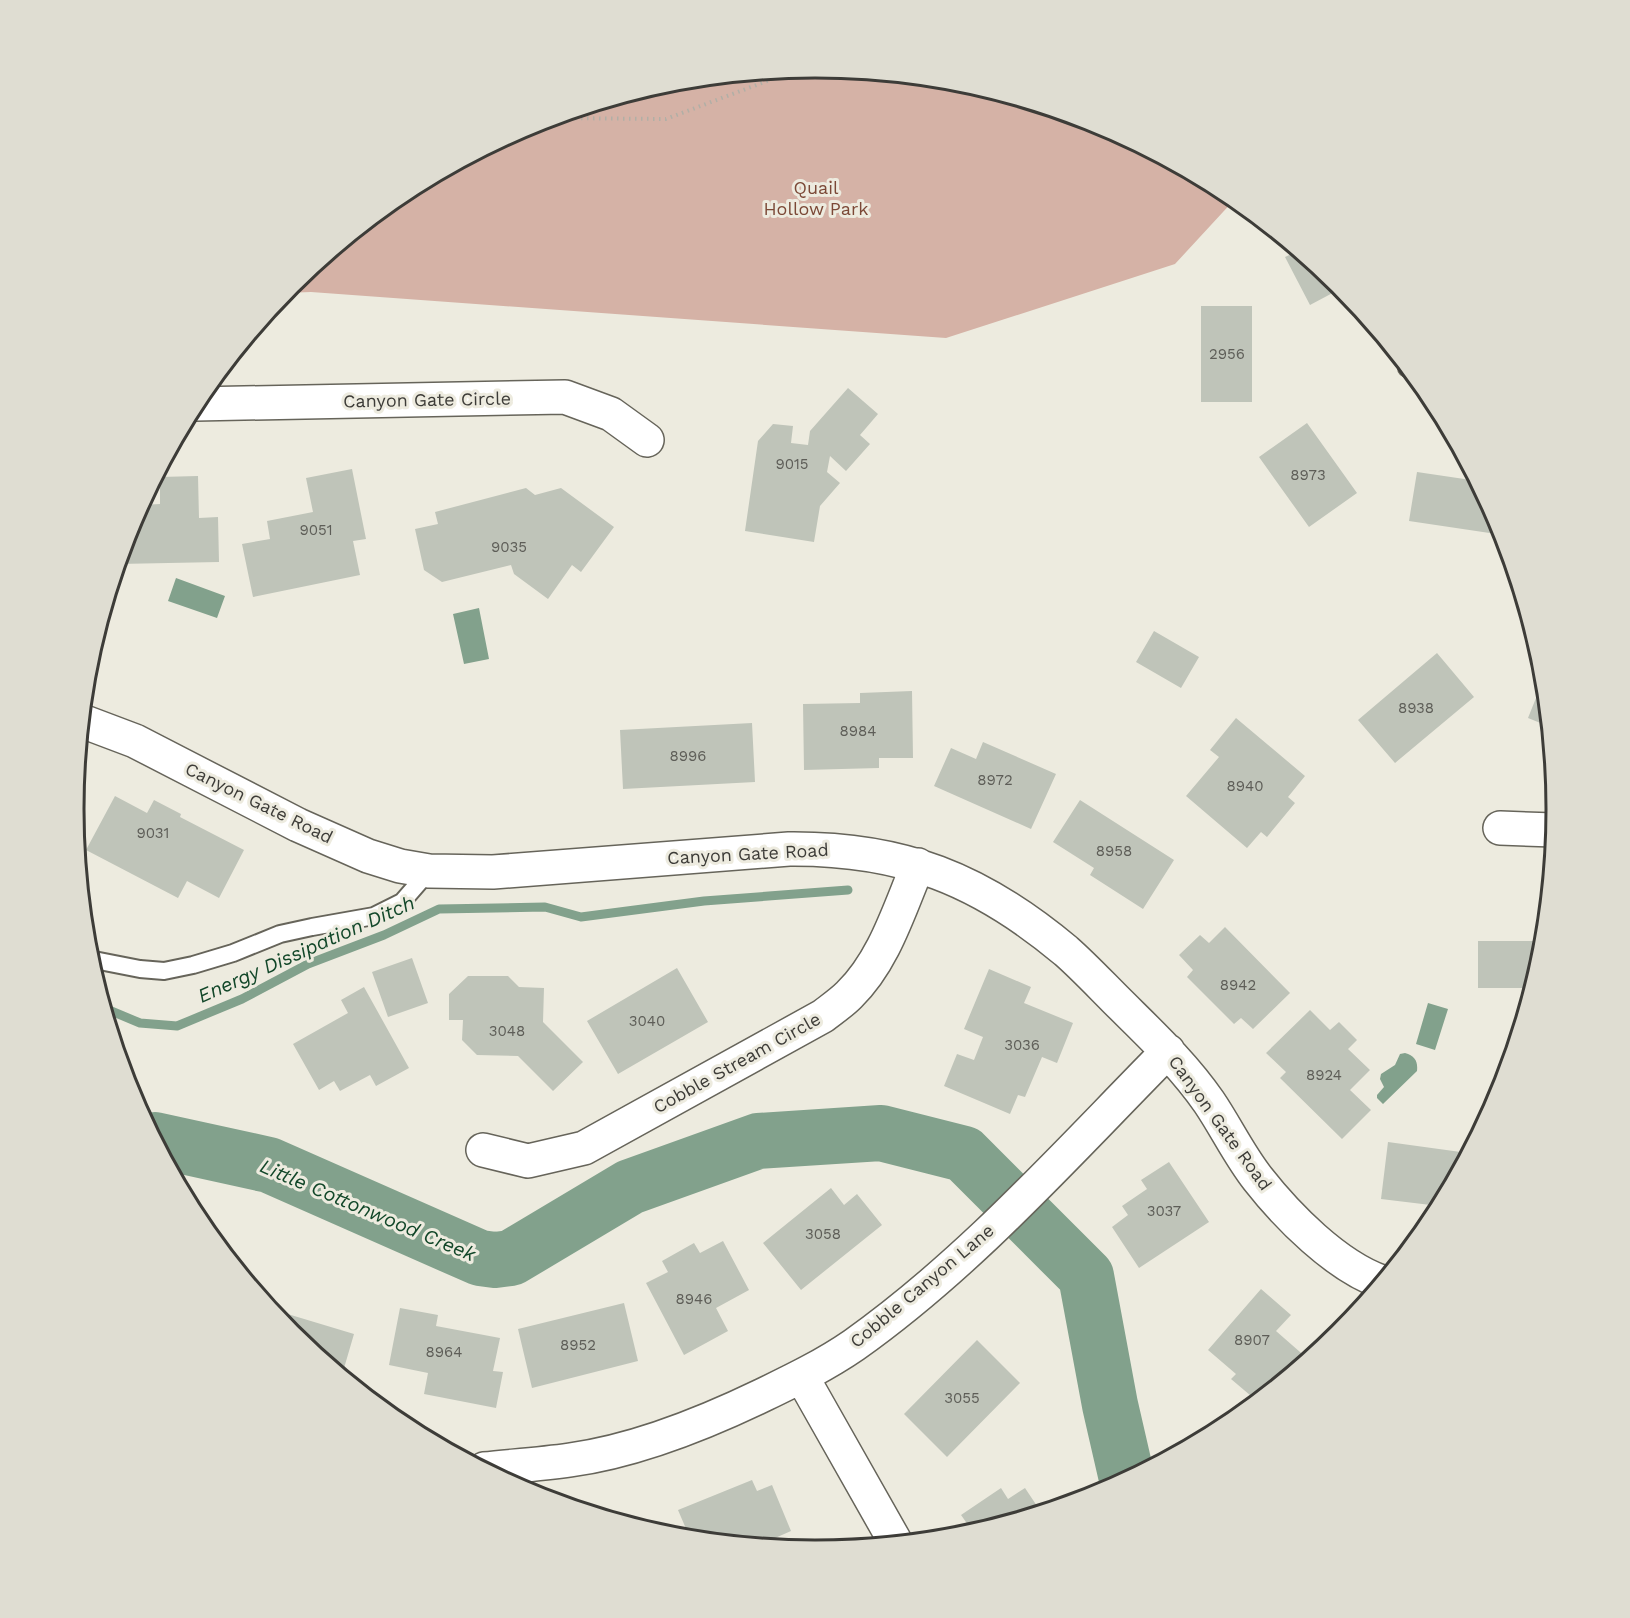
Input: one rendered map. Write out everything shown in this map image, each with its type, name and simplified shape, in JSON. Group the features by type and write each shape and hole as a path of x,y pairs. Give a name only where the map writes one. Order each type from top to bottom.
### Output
{"street":[{"name":"Canyon Gate Circle","path":"207,404 565,397 611,414 647,440"},
{"name":"Canyon Gate Road","path":"89,724 135,741 298,825 368,856 400,866 429,871 493,872 827,848 871,853 918,865 971,886 1023,917 1067,952 1168,1051 1194,1081 1257,1178 1285,1209 1322,1245 1364,1276 1374,1279"},
{"path":"1500,828 1545,830"},
{"name":"Cobble Stream Circle","path":"483,1150 528,1161 584,1148 823,1016 849,995 873,965 890,933 918,865"},
{"name":"Cobble Canyon Lane","path":"498,1468 571,1460 637,1445 716,1418 802,1377 853,1345 916,1296 976,1243 1168,1051"},
{"path":"802,1377 892,1536"}],"lane":[{"path":"100,961 140,969 164,970 193,965 233,953 280,934 374,916 402,902 429,871"}],"path":[{"path":"576,118 666,120 771,80"}],"green space":[{"name":"Quail Hollow Park","path":"815,78 863,80 910,84 1004,103 1050,117 1138,153 1181,176 1228,206 1175,264 946,338 298,292 333,259 370,229 409,201 492,153 580,117 626,103 720,84"}],"shaded area":[{"path":"176,578 225,596 217,618 168,601"},
{"path":"479,608 489,659 464,664 453,614"},
{"path":"1428,1003 1448,1009 1435,1050 1416,1044"},
{"path":"1405,1053 1415,1059 1417,1071 1383,1104 1377,1098 1384,1087 1380,1079 1381,1074 1395,1065 1400,1054"}],"building":[{"path":"1291,254 1333,293 1310,305 1285,257"},
{"path":"1201,306 1252,306 1252,402 1201,402"},
{"path":"848,388 878,414 860,435 870,444 846,471 830,456 827,472 840,483 820,506 814,542 745,531 758,441 773,424 793,426 791,443 808,445 810,431"},
{"path":"1307,423 1357,493 1309,527 1259,457"},
{"path":"352,469 366,539 353,541 360,575 253,597 242,544 270,539 267,521 313,512 306,478"},
{"path":"1417,472 1467,479 1492,533 1409,521"},
{"path":"198,476 199,518 218,517 219,562 127,564 151,504 160,504 160,484 164,477"},
{"path":"526,488 535,495 561,488 614,527 581,572 572,565 548,599 514,574 511,565 442,582 424,570 415,529 438,524 435,512"},
{"path":"1154,631 1199,657 1181,688 1136,662"},
{"path":"1437,653 1474,697 1395,763 1358,720"},
{"path":"912,691 913,758 879,758 879,768 804,770 803,704 860,703 860,693"},
{"path":"1537,696 1541,723 1528,718"},
{"path":"1236,718 1305,776 1288,797 1295,803 1267,837 1261,832 1247,848 1186,796 1219,757 1210,750"},
{"path":"752,723 755,782 623,789 620,730"},
{"path":"983,742 1056,774 1031,829 934,786 951,748 976,759"},
{"path":"115,796 147,813 154,800 181,814 180,817 244,850 219,898 187,881 178,898 86,850"},
{"path":"1080,800 1174,860 1143,909 1090,875 1094,868 1053,842"},
{"path":"1225,927 1290,993 1253,1029 1241,1018 1234,1024 1187,977 1193,970 1179,955 1200,935 1209,943"},
{"path":"1478,941 1534,941 1523,988 1478,988"},
{"path":"412,958 428,1003 388,1017 372,972"},
{"path":"677,968 708,1022 618,1074 587,1021"},
{"path":"989,969 1031,987 1024,1003 1073,1023 1057,1063 1042,1057 1025,1097 1018,1095 1010,1114 944,1086 957,1054 974,1060 983,1037 964,1029"},
{"path":"468,976 508,976 519,987 544,988 543,1022 583,1062 553,1091 518,1056 477,1055 462,1040 463,1020 449,1020 449,994"},
{"path":"364,987 409,1068 376,1086 370,1075 340,1091 334,1081 319,1090 293,1044 348,1013 341,1000"},
{"path":"1310,1010 1330,1030 1339,1022 1357,1040 1348,1049 1370,1070 1350,1090 1371,1110 1342,1139 1280,1078 1286,1072 1266,1053"},
{"path":"1388,1142 1460,1152 1429,1205 1381,1199"},
{"path":"1169,1162 1209,1222 1139,1268 1112,1227 1128,1215 1122,1206 1147,1189 1141,1180"},
{"path":"831,1188 844,1205 857,1194 882,1225 801,1290 763,1243"},
{"path":"723,1241 749,1290 716,1308 728,1331 684,1355 646,1283 668,1272 662,1261 694,1243 700,1253"},
{"path":"1261,1289 1291,1315 1276,1331 1302,1354 1251,1396 1231,1379 1236,1374 1208,1350"},
{"path":"624,1303 638,1361 532,1388 518,1329"},
{"path":"400,1308 438,1315 436,1326 500,1338 493,1371 503,1372 496,1408 424,1394 428,1373 389,1365"},
{"path":"286,1314 354,1334 344,1368"},
{"path":"977,1340 1020,1383 947,1457 904,1414"},
{"path":"752,1480 757,1491 772,1485 791,1531 774,1538 720,1534 686,1528 678,1510"},
{"path":"1001,1488 1008,1499 1025,1488 1036,1505 967,1524 961,1515"}],"waterway":[{"name":"Energy Dissipation Ditch","path":"113,1012 140,1023 177,1026 242,999 308,964 384,935 439,909 545,907 581,917 704,901 848,890"},
{"name":"Little Cottonwood Creek","path":"165,1142 269,1165 480,1258 495,1260 511,1258 630,1187 758,1141 881,1133 964,1154 1086,1276 1110,1405 1125,1471"}]}
